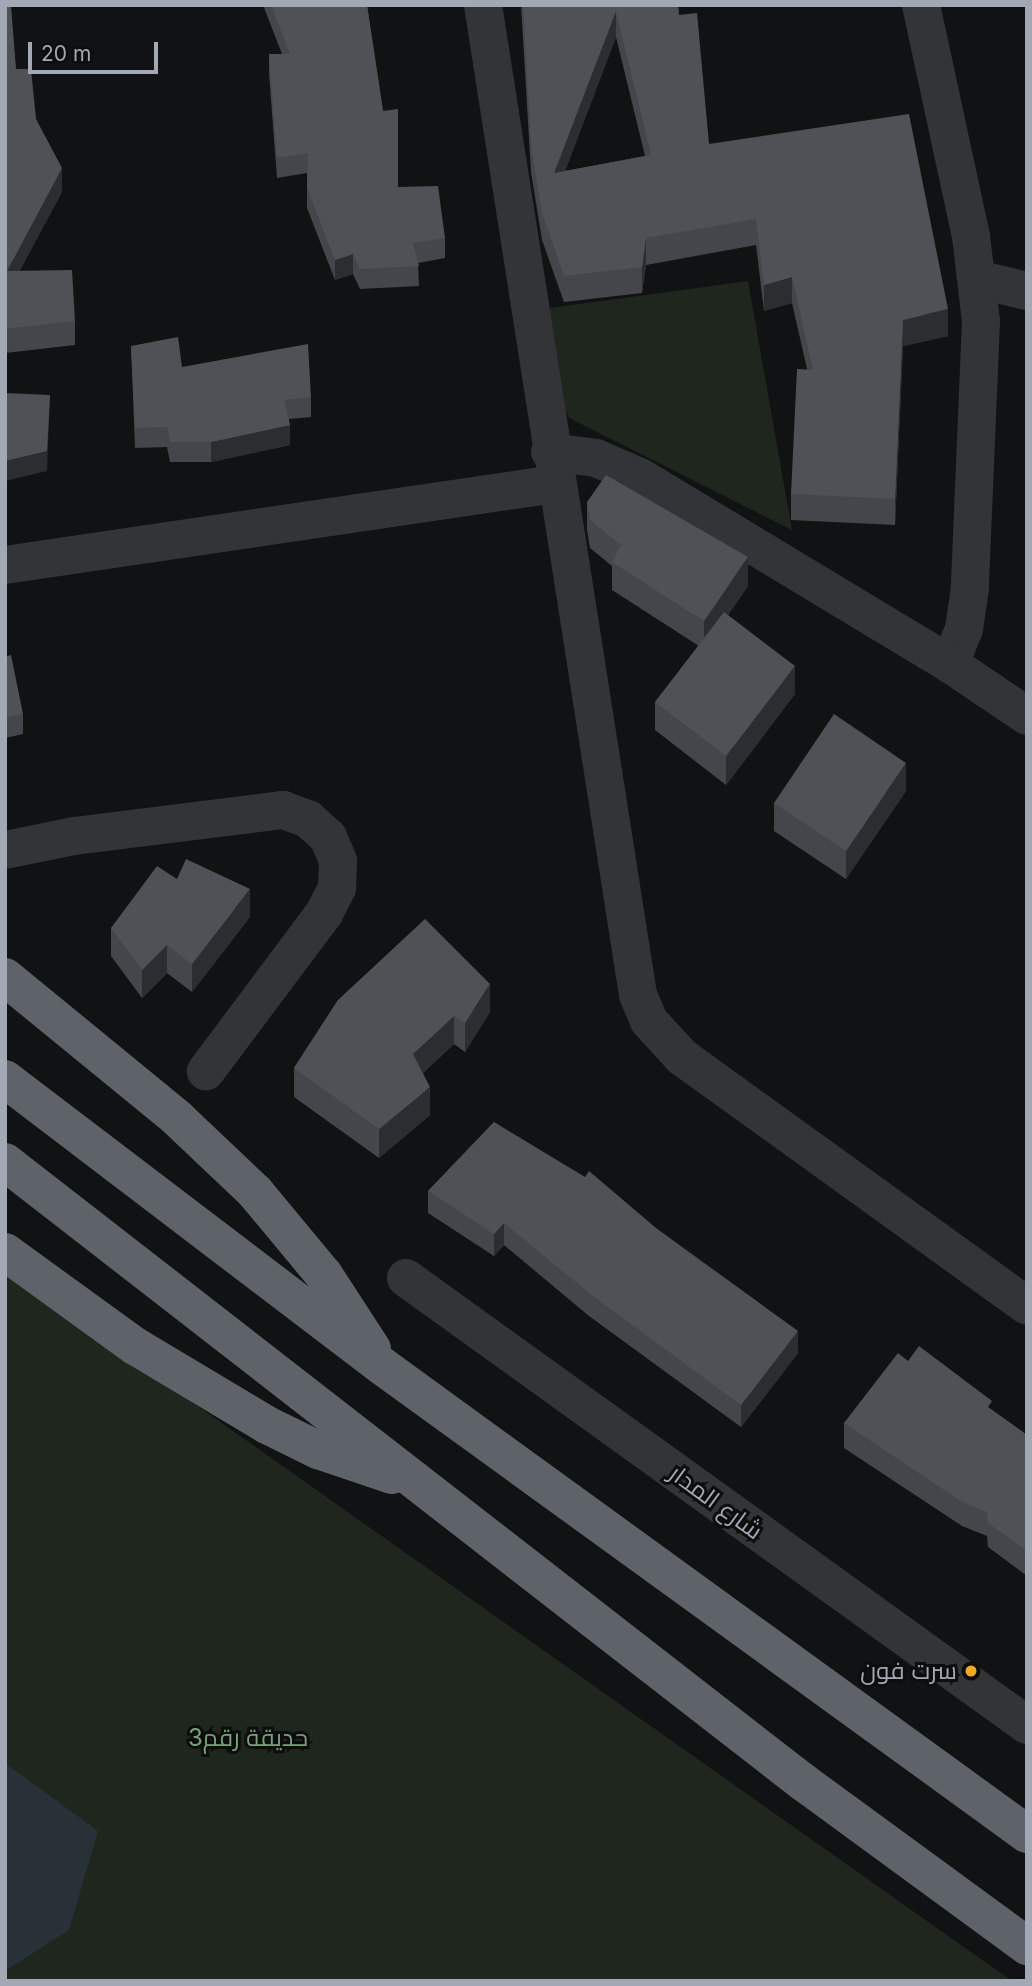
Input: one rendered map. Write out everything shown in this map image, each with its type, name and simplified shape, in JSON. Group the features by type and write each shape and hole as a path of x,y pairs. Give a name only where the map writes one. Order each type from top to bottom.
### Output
{"highway":[{"path":"5,977 177,1118 255,1192 324,1275 382,1366"},
{"path":"5,1079 382,1366 1027,1834"},
{"path":"5,1162 803,1782 1027,1946"},
{"path":"5,1252 135,1346 267,1425 318,1450 414,1481"}],"street":[{"path":"483,5 631,969 649,1021 682,1057 1027,1306"},
{"path":"921,5 977,279 980,363 970,588 964,629 950,664"},
{"path":"977,279 1027,291"},
{"path":"5,565 553,468 596,458 640,477 950,664 1027,716"},
{"path":"5,850 74,836 283,810 308,818 328,837 338,861 337,888 331,900 206,1071"},
{"name":"شارع المدار","path":"406,1278 1027,1725"}],"green space":[{"path":"748,281 792,530 569,418 552,378 541,324 550,308"},
{"name":"حديقة رقم3","path":"5,1270 1012,1981 5,1981"}],"shaded area":[{"path":"5,1763 98,1831 69,1930 5,1971"}],"building":[{"path":"5,5 11,5 16,69 31,69 36,119 62,168 7,271 72,270 75,321 5,329"},
{"path":"271,5 367,5 383,111 398,109 398,187 438,186 445,238 413,243 419,266 360,269 353,254 335,260 307,188 308,153 277,158 269,54 290,54"},
{"path":"523,5 678,5 679,15 697,13 709,144 909,114 948,309 903,320 895,499 791,494 797,369 813,370 792,277 764,285 756,219 646,238 642,267 564,276 542,213 531,146","holes":["616,11 651,155 554,173"]},
{"path":"178,337 182,367 308,344 311,397 284,400 290,425 211,442 170,442 167,427 135,428 131,346"},
{"path":"5,393 50,395 47,451 5,461"},
{"path":"606,475 748,557 704,621 612,562 621,545 590,520 587,502"},
{"path":"724,612 795,666 726,756 655,702"},
{"path":"11,655 23,714 5,718 5,657"},
{"path":"834,714 906,763 846,851 774,803"},
{"path":"186,859 250,889 192,964 167,945 142,970 111,928 157,866 177,879"},
{"path":"425,919 490,984 465,1023 454,1016 413,1054 430,1087 379,1129 294,1068 338,1000"},
{"path":"494,1122 585,1177 589,1171 656,1228 798,1331 741,1405 589,1293 504,1223 494,1234 428,1191"},
{"path":"919,1346 992,1401 988,1407 1027,1435 1027,1551 988,1523 987,1512 962,1502 844,1423 898,1353 908,1361"}],"place":[{"name":"سرت فون","path":"971,1671"}]}
